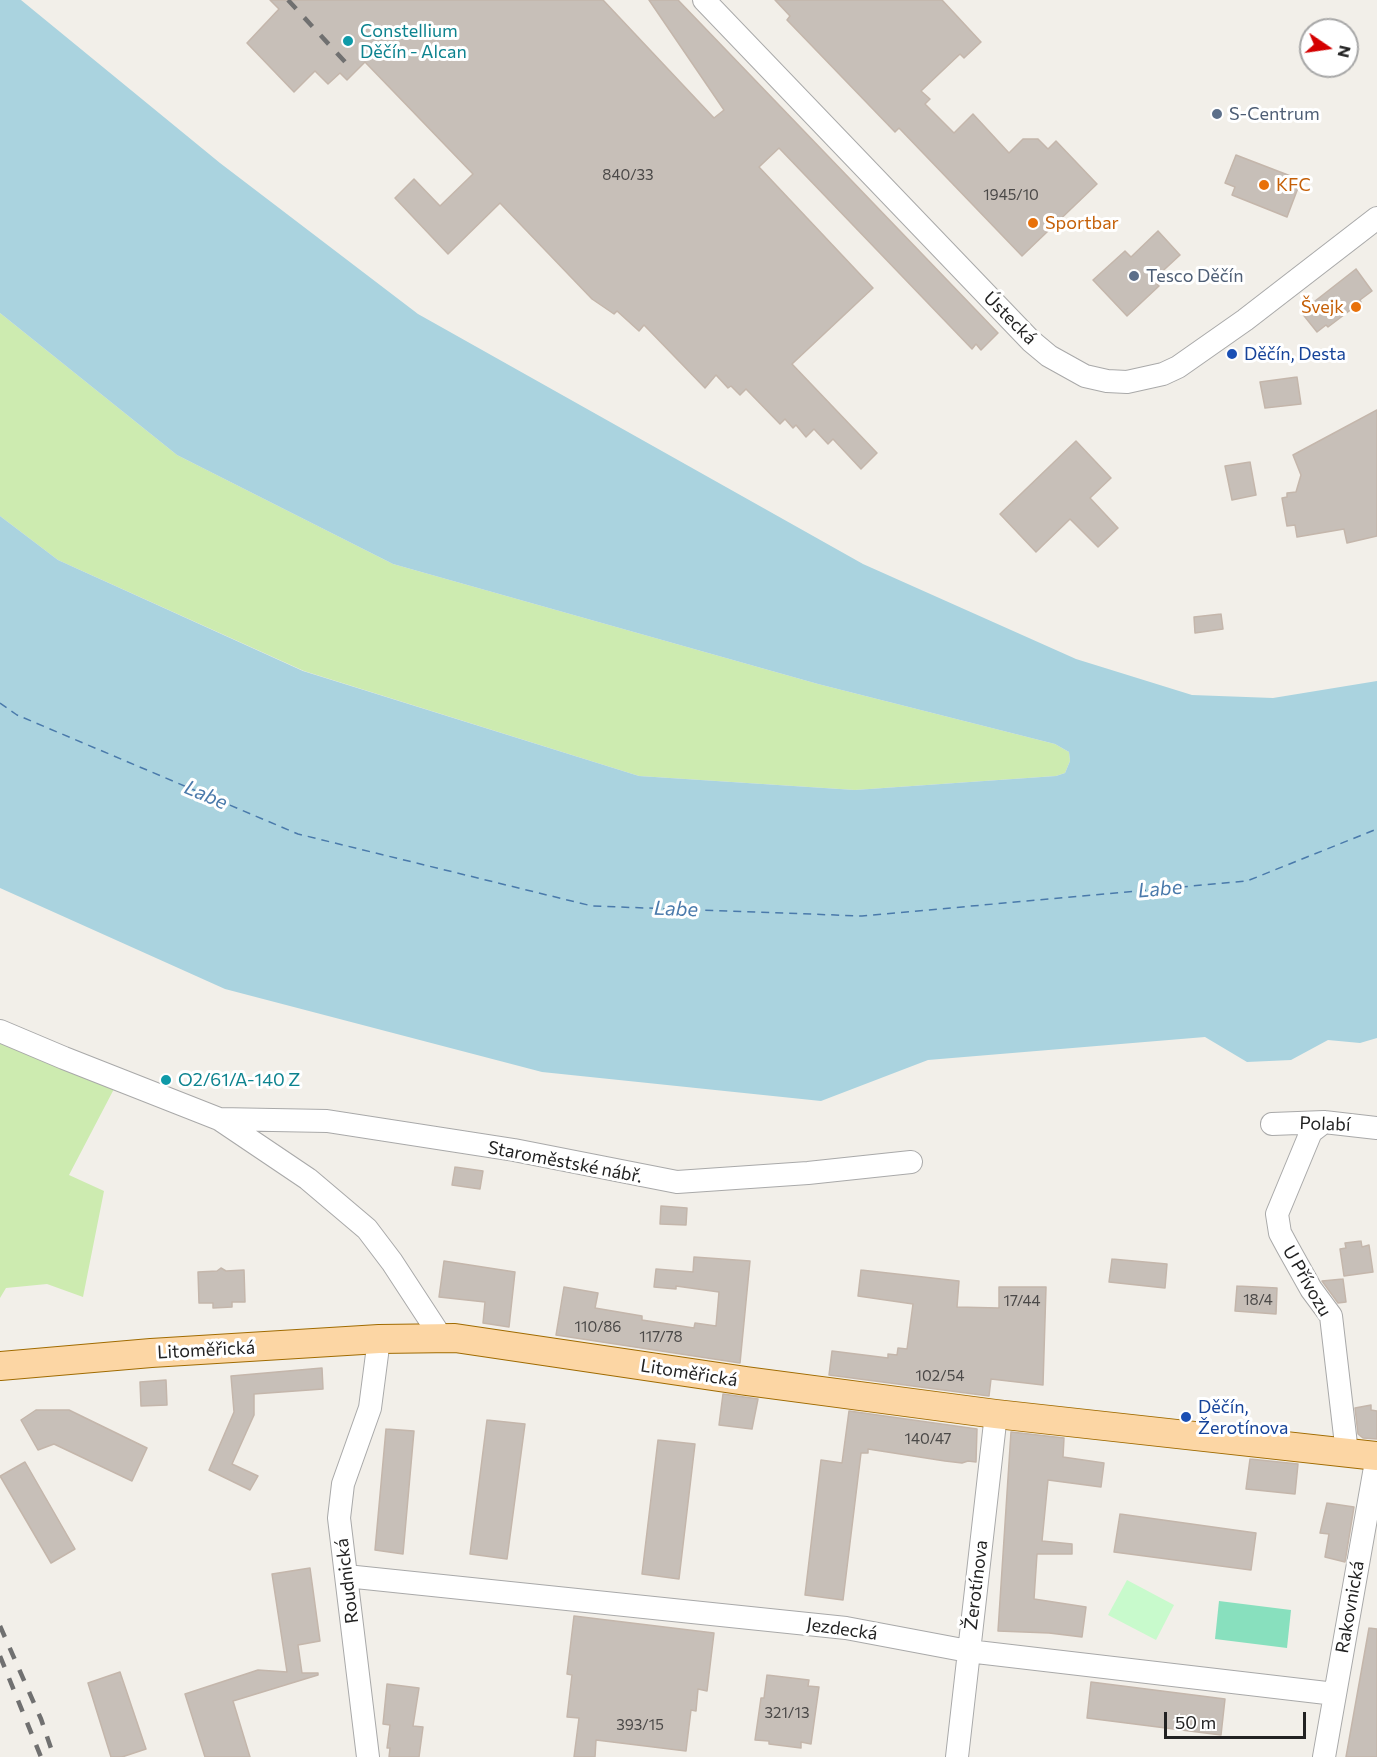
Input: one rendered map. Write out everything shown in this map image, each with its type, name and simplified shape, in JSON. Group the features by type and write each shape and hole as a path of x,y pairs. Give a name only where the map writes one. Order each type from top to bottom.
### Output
{"main road":[{"name":"Litoměřická","path":"0,1366 151,1353 441,1337 746,1382 996,1414 1377,1456"}],"street":[{"name":"Ústecká","path":"704,0 1031,341 1049,356 1085,376 1107,381 1127,382 1162,374 1178,367 1245,320 1377,218"},
{"name":"Staroměstské nábř.","path":"0,1031 219,1119 308,1179 367,1229 392,1262 441,1337"},
{"name":"Staroměstské nábř.","path":"219,1119 327,1121 514,1150 677,1182 808,1173 911,1162"},
{"name":"Polabí","path":"1272,1124 1324,1122 1377,1128"},
{"name":"U Přívozu","path":"1324,1122 1311,1132 1277,1214 1280,1233 1311,1289 1330,1316 1347,1453"},
{"name":"Roudnická","path":"368,1757 339,1518 343,1484 370,1408 379,1340"},
{"name":"Žerotínova","path":"957,1757 996,1414"},
{"name":"Rakovnická","path":"1324,1757 1377,1456"},
{"name":"Jezdecká","path":"346,1576 846,1628 968,1651 1335,1694"}],"green space":[{"path":"0,313 177,455 393,564 818,684 1055,744 1069,752 1070,761 1065,773 1056,776 855,790 639,776 304,671 58,560 0,516"},
{"path":"0,1036 114,1089 69,1175 104,1191 83,1297 47,1284 6,1288 0,1298"},
{"path":"1127,1580 1174,1605 1156,1640 1108,1615"},
{"path":"1219,1601 1291,1610 1287,1648 1215,1639"}],"water":[{"name":"Labe","path":"0,0 21,0 220,163 418,314 863,564 1076,659 1192,695 1273,698 1377,681 1377,1038 1360,1043 1328,1040 1291,1060 1247,1062 1205,1037 928,1060 821,1101 542,1072 225,989 0,888 0,516 58,560 303,671 639,776 855,790 1056,776 1065,773 1070,761 1069,752 1055,744 818,684 393,564 177,455 0,313"}],"building":[{"path":"270,0 603,0 714,118 724,110 649,0 678,0 998,333 981,350 976,344 972,349 779,148 759,167 873,288 792,364 877,453 861,469 833,439 828,444 814,429 806,437 796,425 793,428 785,419 780,424 746,389 740,395 731,386 728,388 716,375 705,388 644,325 639,331 617,311 614,314 592,299 500,203 448,254 395,198 414,179 440,206 473,174 365,62 347,80 340,73 328,84 315,71 294,92 247,43 279,9"},
{"path":"775,0 942,0 981,42 964,58 960,54 921,91 930,99 925,104 954,133 973,114 1009,153 1023,139 1038,139 1048,149 1056,141 1097,184 1022,256 899,128 895,132 787,20 790,16"},
{"name":"KFC","path":"1236,155 1301,180 1287,217 1232,195 1235,187 1225,183"},
{"path":"1158,231 1180,255 1153,280 1159,286 1127,316 1093,280 1125,251 1131,257"},
{"path":"1356,269 1372,291 1328,327 1326,325 1317,332 1301,312"},
{"path":"1297,377 1301,404 1265,408 1260,382"},
{"path":"1377,410 1377,536 1347,543 1344,529 1297,537 1295,525 1287,526 1282,498 1287,497 1287,493 1296,492 1301,475 1293,455"},
{"path":"1076,441 1111,478 1090,498 1118,528 1098,547 1070,519 1036,552 1000,514"},
{"path":"1250,462 1256,495 1232,500 1225,466"},
{"path":"1221,614 1223,629 1195,633 1194,617"},
{"path":"455,1167 483,1171 480,1189 452,1185"},
{"path":"661,1206 687,1208 686,1225 660,1224"},
{"path":"1361,1241 1362,1247 1369,1245 1373,1272 1344,1276 1340,1249 1346,1248 1345,1243"},
{"path":"694,1257 750,1261 740,1363 556,1335 564,1287 598,1293 595,1308 642,1316 642,1320 694,1328 695,1323 716,1326 719,1292 676,1286 676,1289 654,1287 656,1269 693,1272"},
{"path":"1112,1259 1167,1264 1165,1288 1109,1282"},
{"path":"444,1261 515,1272 509,1327 483,1323 485,1302 439,1297"},
{"path":"221,1268 226,1271 244,1270 245,1302 232,1302 232,1307 213,1308 213,1303 199,1303 198,1272 217,1271"},
{"path":"861,1270 959,1281 957,1307 999,1308 999,1287 1046,1287 1043,1385 991,1379 989,1396 829,1375 832,1351 888,1358 888,1354 897,1355 898,1348 907,1349 913,1304 858,1296"},
{"path":"1343,1279 1346,1302 1338,1303 1322,1281"},
{"path":"1237,1286 1277,1288 1276,1314 1235,1311"},
{"path":"322,1368 323,1389 254,1394 254,1415 232,1464 258,1476 250,1490 209,1470 234,1412 231,1376"},
{"path":"166,1380 167,1405 141,1406 140,1382"},
{"path":"723,1394 758,1399 752,1429 719,1425"},
{"path":"1371,1405 1371,1410 1377,1411 1377,1439 1363,1438 1358,1434 1355,1408"},
{"path":"36,1410 69,1410 147,1448 132,1481 54,1444 38,1450 21,1420"},
{"path":"849,1411 977,1429 976,1462 945,1461 868,1449 868,1453 861,1453 843,1600 805,1595 821,1460 842,1463"},
{"path":"487,1420 525,1424 507,1559 470,1554"},
{"path":"386,1429 414,1431 403,1554 375,1550"},
{"path":"1011,1432 1064,1438 1063,1457 1104,1463 1101,1487 1048,1480 1042,1541 1072,1544 1072,1554 1037,1554 1034,1599 1086,1607 1082,1637 998,1631"},
{"path":"658,1440 695,1444 679,1579 642,1574"},
{"path":"1250,1459 1298,1464 1295,1494 1246,1489"},
{"path":"25,1462 75,1549 51,1563 0,1476"},
{"path":"1327,1503 1354,1507 1345,1562 1325,1557 1329,1534 1320,1533"},
{"path":"1120,1514 1256,1533 1251,1570 1114,1552"},
{"path":"310,1568 320,1641 298,1645 302,1673 318,1673 318,1675 233,1701 250,1757 205,1757 185,1694 258,1670 287,1672 272,1574"},
{"path":"574,1616 714,1633 707,1691 698,1689 696,1711 691,1710 686,1751 596,1740 595,1757 574,1757 579,1718 567,1717 572,1675 567,1674"},
{"path":"1369,1628 1377,1629 1377,1757 1346,1757"},
{"path":"120,1672 146,1749 122,1757 111,1757 88,1683"},
{"path":"767,1675 809,1680 808,1686 819,1687 811,1744 801,1742 801,1748 755,1740"},
{"path":"1091,1682 1225,1699 1221,1735 1087,1718"},
{"path":"387,1684 419,1688 413,1726 423,1727 419,1757 389,1757 390,1748 387,1748 390,1725 383,1724"}],"ferry route":[{"path":"0,703 17,715 298,834 592,906 862,916 1247,881 1377,829"}],"railway":[{"path":"288,0 347,64"},
{"path":"0,1626 41,1719 54,1757"},
{"path":"0,1656 41,1757"}],"place":[{"name":"Constellium Děčín - Alcan","path":"348,41"},
{"name":"S-Centrum","path":"1217,114"},
{"name":"KFC","path":"1264,185"},
{"name":"Sportbar","path":"1033,223"},
{"name":"Tesco Děčín","path":"1134,276"},
{"name":"Švejk","path":"1356,307"},
{"name":"Děčín, Desta","path":"1232,354"},
{"name":"O2/61/A-140 Z","path":"166,1080"},
{"name":"Děčín, Žerotínova","path":"1186,1417"}]}
